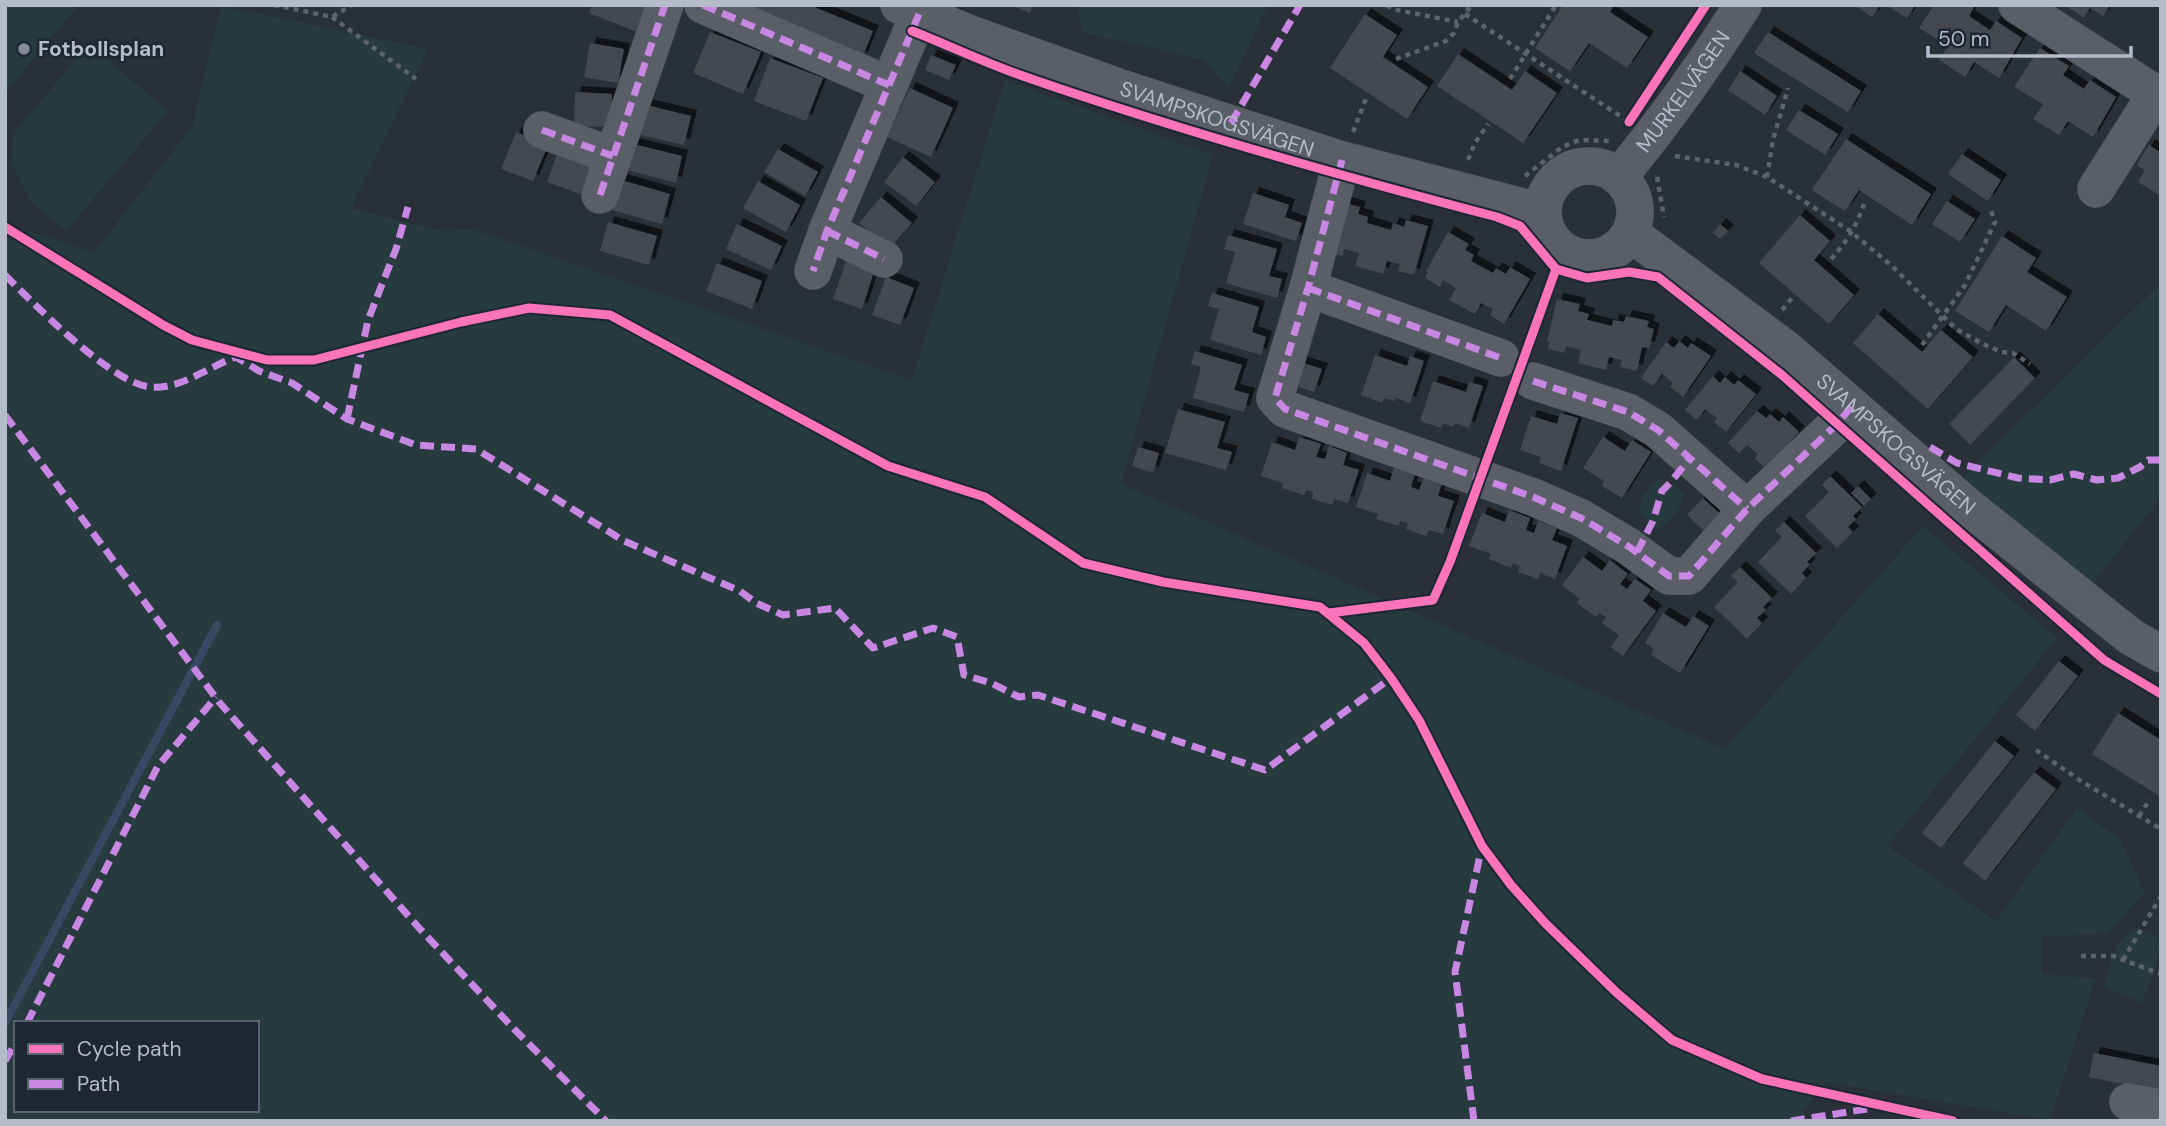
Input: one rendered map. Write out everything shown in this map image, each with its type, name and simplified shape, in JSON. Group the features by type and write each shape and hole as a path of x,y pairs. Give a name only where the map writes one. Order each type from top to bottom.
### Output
{"street":[{"path":"600,195 665,5"},
{"path":"703,5 889,85"},
{"name":"MURKELVÄGEN","path":"1619,177 1637,131 1717,46 1743,5"},
{"path":"2017,5 2159,90 2096,189"},
{"path":"813,271 827,231 889,85 909,10"},
{"name":"SVAMPSKOGSVÄGEN","path":"909,10 1118,88 1347,147 1542,212"},
{"path":"542,130 613,156"},
{"path":"1347,147 1275,398 1285,409 1533,497 1581,518 1628,546 1670,576 1689,576 1747,509 1838,423 1852,406"},
{"path":"1597,167 1619,177 1630,191 1635,206 1635,218 1630,233 1618,248 1604,256 1584,258 1569,253 1556,244 1547,231 1542,212 1550,187 1561,175 1575,168 1597,167"},
{"path":"827,231 884,259"},
{"name":"SVAMPSKOGSVÄGEN","path":"1630,233 1786,349 1966,505 2131,637 2161,654"},
{"path":"1308,288 1501,358"},
{"path":"1533,381 1628,412 1658,430 1747,509"}],"path":[{"path":"274,5 332,18 416,79"},
{"path":"332,18 352,5"},
{"path":"1387,5 1392,9 1458,22"},
{"path":"1396,59 1446,41 1472,5"},
{"path":"1510,79 1556,5"},
{"path":"1465,15 1637,131 1686,159 1736,165 1767,177 1850,231 1892,266 1956,329 1983,344 2001,352 2013,353 2030,363"},
{"path":"1767,177 1773,140 1788,88"},
{"path":"1347,147 1367,96"},
{"path":"1466,164 1475,143 1488,124"},
{"path":"1519,180 1538,169 1562,147 1578,140 1610,141 1637,131"},
{"path":"1637,131 1654,164 1667,224"},
{"path":"1832,260 1847,242 1864,204"},
{"path":"1922,345 1965,285 1995,222 1990,208"},
{"path":"2036,750 2081,781 2161,829"},
{"path":"2139,816 2150,799"},
{"path":"2123,960 2161,896"},
{"path":"2081,956 2113,956 2161,974"}],"green space":[{"name":"Fotbollsplan","path":"5,5 79,5 5,92"},
{"path":"1077,5 1268,5 1229,88 1203,60 1083,32"},
{"path":"221,6 428,49 351,209 441,231 475,230 912,380 1005,80 1213,155 1121,484 1725,749 1923,526 2057,638 1888,846 1996,921 2077,808 2121,841 2145,892 2108,933 2042,937 2042,974 2096,979 2050,1120 1827,1082 1804,1110 1803,1121 5,1121 5,224 94,252 192,127"},
{"path":"89,44 168,111 66,231 30,201 11,163 14,133"},
{"path":"2161,283 2161,497 2090,587 1963,477"},
{"path":"1657,479 1676,485 1684,495 1678,512 1659,530 1651,526 1640,513 1641,499"},
{"path":"2134,928 2161,938 2161,950 2142,1003 2104,987 2117,947"}],"building":[{"path":"592,5 647,5 637,32 589,13"},
{"path":"729,5 809,5 873,31 862,58"},
{"path":"1010,5 1033,5 1030,13"},
{"path":"1563,5 1614,5 1610,12 1648,37 1627,68 1589,43 1570,71 1535,48"},
{"path":"1854,5 1880,5 1872,17"},
{"path":"1886,5 1915,5 1907,18"},
{"path":"1934,5 1971,5 1974,7 1969,16 1990,30 1996,21 2022,38 1999,78 1974,62 1965,77 1939,60 1948,46 1919,28"},
{"path":"2065,5 2110,5 2103,16 2090,8 2084,18"},
{"path":"1365,14 1397,35 1383,57 1428,87 1407,119 1330,68"},
{"path":"710,32 761,52 743,94 693,73"},
{"path":"1768,32 1861,91 1848,112 1754,53"},
{"path":"590,43 624,49 618,83 584,77"},
{"path":"2040,48 2069,66 2063,75 2084,89 2090,80 2116,97 2093,137 2068,121 2059,135 2033,119 2043,104 2014,87"},
{"path":"1458,54 1512,90 1525,71 1557,93 1523,143 1437,86"},
{"path":"931,55 956,65 949,80 925,70"},
{"path":"770,58 823,78 806,121 754,101"},
{"path":"1740,71 1777,96 1765,115 1728,90"},
{"path":"910,88 953,108 931,157 887,137"},
{"path":"575,92 612,94 611,127 574,126"},
{"path":"642,104 691,116 684,145 636,134"},
{"path":"1799,110 1838,134 1825,155 1786,130"},
{"path":"516,132 548,145 533,181 501,169"},
{"path":"1846,139 1931,194 1912,225 1859,190 1845,211 1812,190"},
{"path":"633,144 682,156 676,183 627,170"},
{"path":"2149,145 2161,153 2161,196 2138,182 2145,170 2137,165"},
{"path":"559,149 592,161 580,194 547,182"},
{"path":"778,149 818,172 805,196 764,172"},
{"path":"1962,154 2001,180 1988,201 1948,174"},
{"path":"903,157 935,182 916,206 884,182"},
{"path":"621,180 670,194 662,224 612,210"},
{"path":"758,181 800,205 786,232 743,208"},
{"path":"1253,193 1289,205 1285,217 1302,223 1296,241 1243,224"},
{"path":"881,197 912,223 890,248 859,223"},
{"path":"1337,201 1360,207 1358,214 1368,217 1367,223 1391,230 1393,223 1404,227 1406,220 1428,226 1414,275 1398,271 1400,264 1387,261 1383,274 1355,266 1359,253 1344,249 1343,256 1326,251"},
{"path":"1947,201 1975,219 1960,242 1932,224"},
{"path":"1800,215 1830,241 1814,260 1854,295 1829,324 1759,263"},
{"path":"608,222 657,236 649,265 600,251"},
{"path":"737,224 782,246 771,270 726,249"},
{"path":"1720,224 1728,231 1720,239 1713,233"},
{"path":"1448,232 1469,244 1465,250 1474,255 1471,261 1493,273 1496,268 1506,274 1510,267 1530,279 1504,324 1490,315 1493,309 1481,303 1475,314 1449,300 1456,288 1443,280 1440,287 1425,278 1428,272 1426,271"},
{"path":"1228,235 1277,249 1269,276 1282,279 1277,298 1226,283 1235,252 1224,249"},
{"path":"2002,236 2036,258 2027,272 2067,297 2046,331 2006,305 1989,332 1955,311"},
{"path":"846,261 874,271 862,309 833,299"},
{"path":"717,263 762,281 752,309 706,291"},
{"path":"886,277 914,288 900,325 872,315"},
{"path":"1212,293 1259,307 1252,332 1266,337 1261,355 1210,340 1219,309 1208,306"},
{"path":"1557,299 1580,304 1578,311 1589,314 1587,320 1612,326 1613,320 1624,322 1626,316 1649,321 1647,327 1654,329 1649,348 1642,347 1637,371 1620,367 1622,360 1609,357 1606,370 1578,363 1581,350 1566,346 1564,353 1548,349 1550,342 1547,342"},
{"path":"1878,314 1922,352 1941,330 1973,357 1928,409 1853,343"},
{"path":"1679,341 1688,348 1691,343 1711,356 1683,397 1670,387 1673,383 1662,374 1653,386 1641,378 1666,342 1674,348"},
{"path":"1195,351 1242,365 1234,390 1249,394 1244,412 1193,398 1201,367 1191,364"},
{"path":"1375,355 1407,366 1410,356 1424,361 1410,403 1396,398 1395,401 1384,398 1382,403 1361,395"},
{"path":"2014,357 2035,378 1970,445 1949,424"},
{"path":"1300,362 1322,369 1314,392 1292,385"},
{"path":"1713,376 1720,383 1725,377 1734,385 1738,380 1756,394 1726,432 1714,422 1717,418 1705,409 1697,420 1685,410"},
{"path":"1433,381 1466,392 1469,382 1483,386 1469,428 1455,423 1453,427 1443,423 1441,428 1420,421"},
{"path":"1178,409 1225,422 1217,448 1232,452 1226,470 1165,453"},
{"path":"1757,411 1766,418 1770,414 1779,422 1783,417 1799,432 1766,469 1755,459 1758,454 1747,445 1739,453 1728,443"},
{"path":"1560,413 1578,418 1561,471 1539,463 1541,457 1520,450 1531,416 1557,424"},
{"path":"1299,437 1321,444 1316,457 1325,459 1329,446 1347,453 1343,465 1359,470 1348,503 1334,499 1332,505 1312,499 1313,492 1306,490 1304,495 1282,488 1283,483 1261,476 1272,442 1295,450"},
{"path":"1603,437 1625,451 1632,440 1651,452 1622,498 1602,486 1604,481 1583,468"},
{"path":"1138,447 1159,453 1153,473 1132,466"},
{"path":"1394,468 1415,474 1411,487 1419,490 1424,477 1442,483 1438,496 1454,501 1443,534 1429,530 1426,536 1406,529 1408,523 1400,521 1399,526 1376,519 1378,514 1356,507 1367,473 1390,481"},
{"path":"1830,476 1862,507 1853,516 1856,519 1848,527 1853,532 1837,548 1805,516 1829,492 1822,485"},
{"path":"1858,486 1871,499 1864,506 1851,493"},
{"path":"1703,498 1720,514 1704,531 1687,515"},
{"path":"1509,510 1530,518 1526,530 1534,533 1538,521 1557,528 1552,540 1567,546 1555,579 1540,573 1538,579 1518,572 1520,566 1513,563 1511,568 1489,559 1491,554 1469,546 1482,513 1505,522"},
{"path":"1784,522 1816,553 1807,562 1810,564 1802,573 1806,578 1791,594 1758,562 1782,537 1775,531"},
{"path":"1583,557 1602,571 1610,560 1628,574 1620,584 1627,589 1635,579 1651,590 1643,601 1656,611 1623,656 1611,647 1619,635 1602,623 1606,617 1599,613 1596,617 1577,603 1580,599 1562,585"},
{"path":"1740,567 1772,598 1763,607 1766,610 1757,618 1762,623 1747,639 1714,607 1738,582 1731,576"},
{"path":"1663,613 1686,627 1693,616 1709,626 1680,673 1651,655 1654,649 1645,643"},
{"path":"2059,661 2078,676 2035,731 2016,715"},
{"path":"2118,713 2161,740 2161,797 2092,754"},
{"path":"1995,741 2014,756 1941,848 1922,833"},
{"path":"2034,772 2056,789 1985,881 1963,863"},
{"path":"2094,1053 2161,1066 2161,1092 2089,1077"}],"waterway":[{"path":"5,1023 217,625"}],"marked path":[{"path":"600,195 665,5"},
{"path":"703,5 889,85 827,231 813,271"},
{"path":"1231,123 1300,5"},
{"path":"889,85 919,14"},
{"path":"542,130 613,156"},
{"path":"1342,160 1275,398 1285,409 1533,497 1581,518 1628,546 1669,576 1689,576 1747,509 1838,423 1852,406"},
{"path":"347,419 368,320 396,249 408,207"},
{"path":"827,231 884,259"},
{"path":"5,275 74,340 115,372 134,382 150,387 173,385 236,357 259,371 292,383 347,419 416,445 476,449 624,541 740,591 756,603 783,615 835,608 873,648 933,628 957,637 964,675 991,683 1019,697 1038,695 1265,770 1391,678"},
{"path":"1308,288 1501,358"},
{"path":"1533,381 1628,412 1658,430 1747,509"},
{"path":"5,415 219,702 420,929 606,1121"},
{"path":"1930,447 1957,463 2018,478 2050,480 2074,474 2097,480 2118,478 2148,460 2161,460"},
{"path":"1637,552 1653,521 1662,491 1690,458"},
{"path":"28,1021 158,766 216,697"},
{"path":"1474,1121 1455,972 1482,846"},
{"path":"5,1061 14,1045"},
{"path":"1791,1121 1873,1108"}],"cycle path":[{"path":"1629,122 1706,5"},
{"path":"912,31 1006,70 1138,114 1317,168 1497,217 1520,226 1556,269 1587,278 1629,272 1658,277 1782,375 2104,660 2161,694"},
{"path":"5,227 163,325 192,340 267,360 314,360 461,322 529,308 610,315 888,466 985,497 1083,563 1163,582 1320,607 1364,643 1391,678 1419,720 1482,846 1511,885 1545,923 1617,993 1672,1040 1762,1079 1953,1121"},
{"path":"1329,613 1433,600 1450,562 1556,269"}],"place":[{"name":"Fotbollsplan","path":"24,49"}]}
